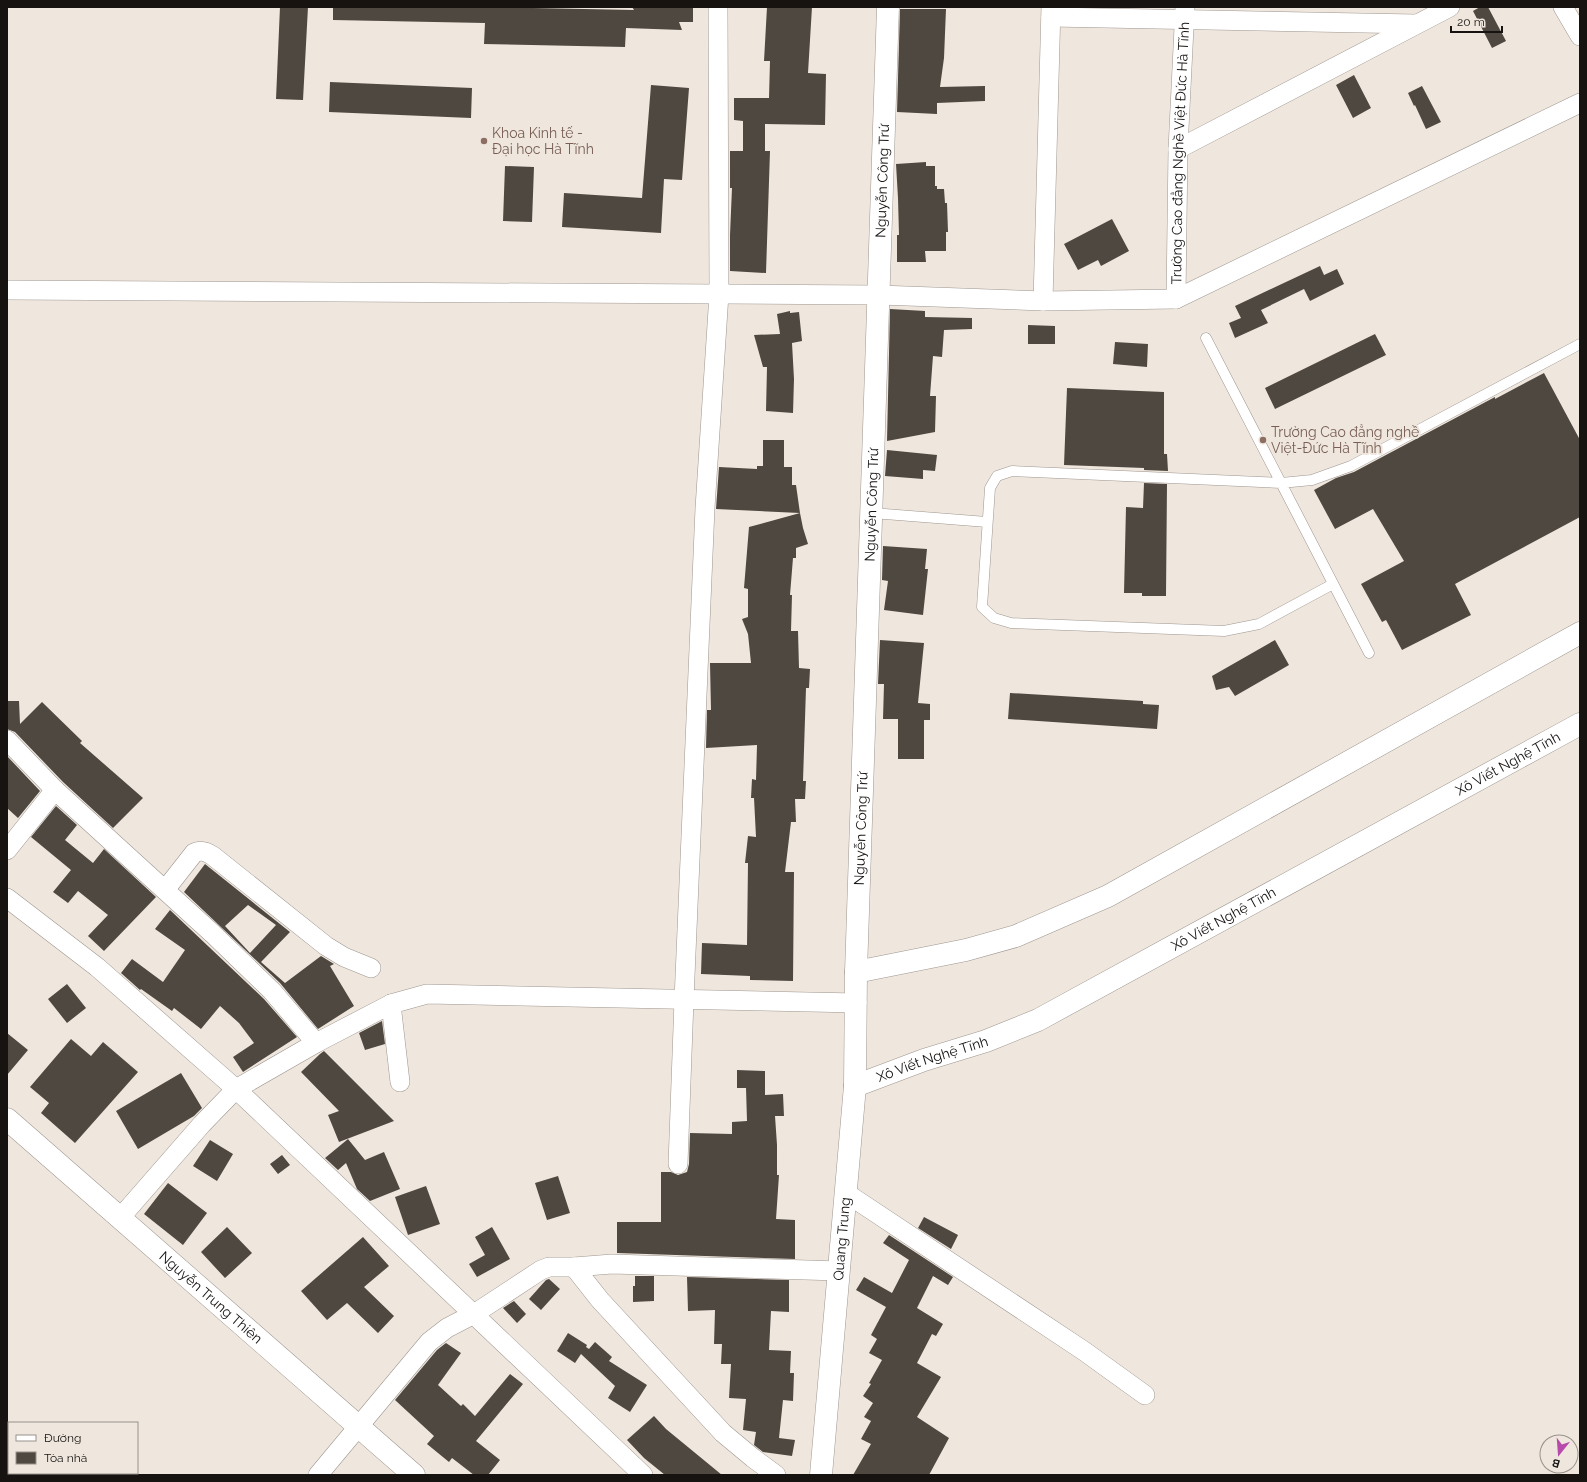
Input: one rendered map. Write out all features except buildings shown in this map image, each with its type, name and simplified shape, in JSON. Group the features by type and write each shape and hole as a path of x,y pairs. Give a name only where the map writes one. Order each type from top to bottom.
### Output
{"street":[{"path":"678,1164 705,508 719,294 718,7"},
{"name":"Nguyễn Công Trứ","path":"857,1003 856,972 888,7"},
{"path":"1178,149 1450,7"},
{"path":"1563,7 1580,36"},
{"path":"1043,301 1051,12 1310,15 1416,24"},
{"name":"Trường Cao đẳng Nghề Việt Đức Hà Tĩnh","path":"1176,299 1178,149 1185,14"},
{"path":"7,290 879,295 1043,301 1176,299 1580,103"},
{"path":"856,972 966,950 1016,936 1108,896 1580,633"},
{"name":"Xô Viết Nghệ Tĩnh","path":"855,1086 924,1060 986,1041 1038,1020 1580,724"},
{"path":"7,740 55,790 165,890 272,991 316,1043"},
{"path":"7,850 55,790"},
{"path":"165,890 194,852 204,851 213,856 326,946 344,957 371,968"},
{"path":"7,898 97,967 236,1089 643,1475"},
{"path":"120,1218 202,1124 236,1089 316,1043 391,1004 427,994 857,1003"},
{"name":"Quang Trung","path":"821,1475 855,1086 857,1003"},
{"path":"391,1004 400,1082"},
{"name":"Nguyễn Trung Thiên","path":"7,1119 414,1475"},
{"path":"846,1194 1084,1351 1145,1395"},
{"path":"318,1475 429,1342 447,1328 474,1314 541,1270 555,1266 612,1264 839,1271"},
{"path":"574,1266 600,1300 723,1433 776,1475"}],"lane":[{"path":"1206,338 1368,652"},
{"path":"1333,584 1259,624 1224,631 1011,623 994,618 982,607 990,488 997,476 1012,471 1281,483 1312,480 1351,466 1580,344"},
{"path":"872,513 987,522"}],"place":[{"name":"Khoa Kinh tế - Đại học Hà Tĩnh","path":"484,141"},
{"name":"Trường Cao đẳng nghề Việt-Đức Hà Tĩnh","path":"1263,440"}]}
